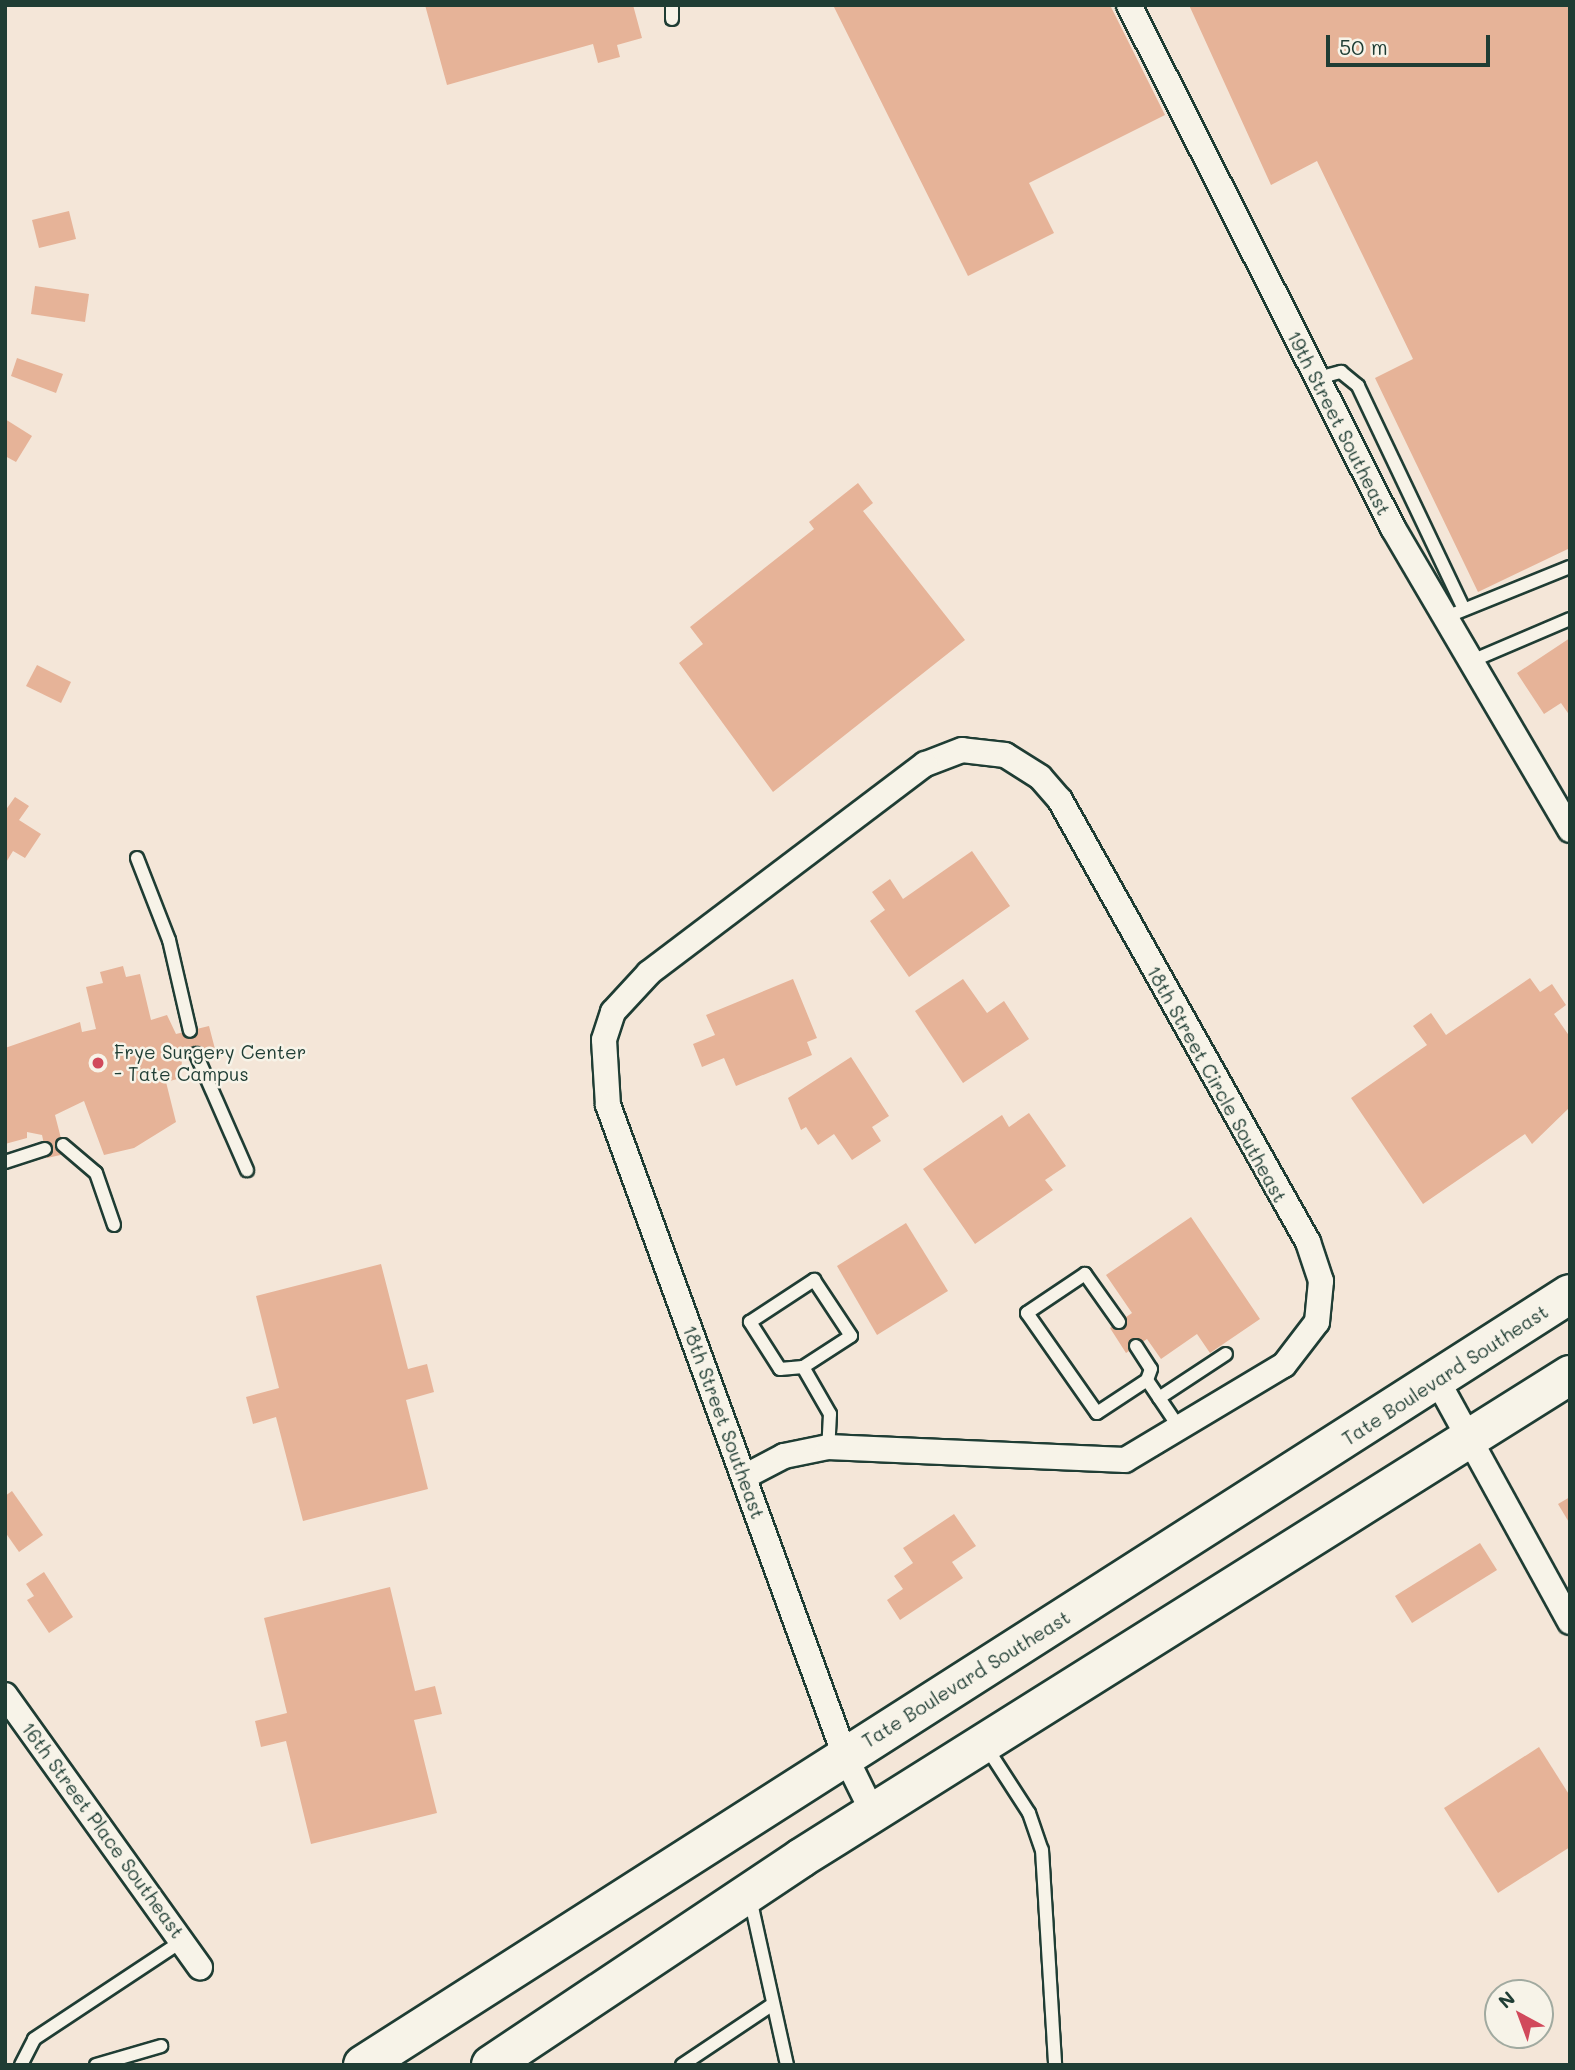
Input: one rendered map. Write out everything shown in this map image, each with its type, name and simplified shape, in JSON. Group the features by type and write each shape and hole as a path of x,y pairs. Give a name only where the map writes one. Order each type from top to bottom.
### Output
{"main road":[{"name":"Tate Boulevard Southeast","path":"363,2065 1570,1294"},
{"path":"491,2065 748,1891 1570,1375"}],"street":[{"name":"19th Street Southeast","path":"1129,5 1441,620 1570,830"},
{"name":"18th Street Circle Southeast","path":"608,1025 649,972 925,764 962,750 987,750 1023,764 1060,800 1319,1267 1320,1308 1303,1346 1139,1456 1111,1461 828,1447 784,1456 744,1476"},
{"name":"18th Street Southeast","path":"608,1025 602,1065 608,1105 845,1756 873,1813"},
{"path":"1437,1380 1570,1622"},
{"name":"16th Street Place Southeast","path":"5,1695 200,1967"}],"lane":[{"path":"672,5 672,19"},
{"path":"1318,379 1341,372 1358,386 1464,609"},
{"path":"1441,620 1570,567"},
{"path":"1467,663 1570,619"},
{"path":"137,858 169,940 190,1031"},
{"path":"196,1054 247,1170"},
{"path":"62,1145 96,1173 114,1225"},
{"path":"5,1162 45,1149"},
{"path":"1119,1322 1085,1274 1027,1313 1097,1413 1147,1380 1151,1369 1136,1346"},
{"path":"814,1280 851,1336 803,1367 780,1369 750,1322 814,1280"},
{"path":"1159,1398 1226,1354"},
{"path":"803,1367 830,1414 828,1447"},
{"path":"1147,1380 1180,1429"},
{"path":"983,1744 1030,1813 1042,1850 1055,2065"},
{"path":"748,1891 770,2006 787,2065"},
{"path":"21,2065 34,2039 183,1941"},
{"path":"682,2065 770,2006"},
{"path":"96,2065 161,2046"}],"building":[{"path":"425,5 633,5 642,38 617,45 620,57 598,63 593,44 447,85"},
{"path":"833,5 1110,5 1165,115 1029,183 1054,233 968,276"},
{"path":"1189,5 1570,5 1570,548 1478,592 1375,378 1413,359 1317,161 1271,185"},
{"path":"69,211 76,239 39,248 32,220"},
{"path":"35,286 89,294 85,322 31,314"},
{"path":"17,358 63,374 56,393 11,376"},
{"path":"5,419 32,436 16,462 5,456"},
{"path":"858,483 873,503 863,511 965,640 773,792 679,663 703,644 690,627 814,529 809,522"},
{"path":"1570,638 1570,716 1561,703 1544,714 1517,673"},
{"path":"37,665 71,682 61,703 26,686"},
{"path":"15,797 29,806 19,820 41,834 25,858 13,851 5,864 5,811"},
{"path":"972,851 1010,906 909,977 870,921 885,910 872,892 890,879 903,899"},
{"path":"123,966 126,977 140,974 151,1020 167,1015 176,1034 209,1026 215,1049 182,1058 181,1078 166,1082 176,1122 134,1148 104,1155 84,1101 55,1115 65,1154 47,1158 42,1135 27,1132 27,1138 5,1144 5,1048 80,1022 82,1032 96,1029 86,987 103,983 100,972"},
{"path":"1530,978 1540,992 1552,984 1566,1005 1554,1014 1570,1037 1570,1107 1532,1144 1525,1134 1423,1204 1351,1098 1427,1045 1413,1026 1431,1013 1446,1035"},
{"path":"793,979 817,1038 807,1042 812,1055 736,1086 724,1058 702,1067 693,1044 715,1035 706,1015"},
{"path":"963,979 987,1013 1004,1001 1029,1039 963,1083 915,1011"},
{"path":"851,1057 889,1116 872,1127 881,1141 852,1160 834,1134 818,1145 806,1127 801,1130 788,1098"},
{"path":"1029,1113 1066,1166 1045,1180 1053,1190 975,1244 923,1169 1002,1115 1009,1127"},
{"path":"1191,1217 1260,1319 1210,1353 1197,1334 1161,1359 1147,1339 1126,1353 1110,1328 1132,1313 1106,1275"},
{"path":"906,1223 948,1291 877,1335 837,1266"},
{"path":"381,1264 408,1369 427,1364 434,1392 406,1400 428,1489 303,1521 276,1417 253,1424 246,1397 279,1388 256,1296"},
{"path":"12,1491 43,1535 19,1552 5,1532 5,1496"},
{"path":"1570,1497 1570,1524 1558,1504"},
{"path":"954,1514 976,1546 952,1562 963,1578 900,1620 887,1600 903,1589 894,1576 913,1563 903,1548"},
{"path":"1480,1543 1497,1570 1412,1623 1395,1596"},
{"path":"44,1572 73,1617 49,1633 27,1600 34,1596 26,1584"},
{"path":"390,1587 415,1691 435,1686 442,1714 414,1720 437,1813 311,1844 286,1741 261,1747 255,1721 287,1713 264,1618"},
{"path":"1539,1747 1570,1796 1570,1847 1498,1893 1444,1808"}],"place":[{"name":"Frye Surgery Center - Tate Campus","path":"98,1063"}]}
